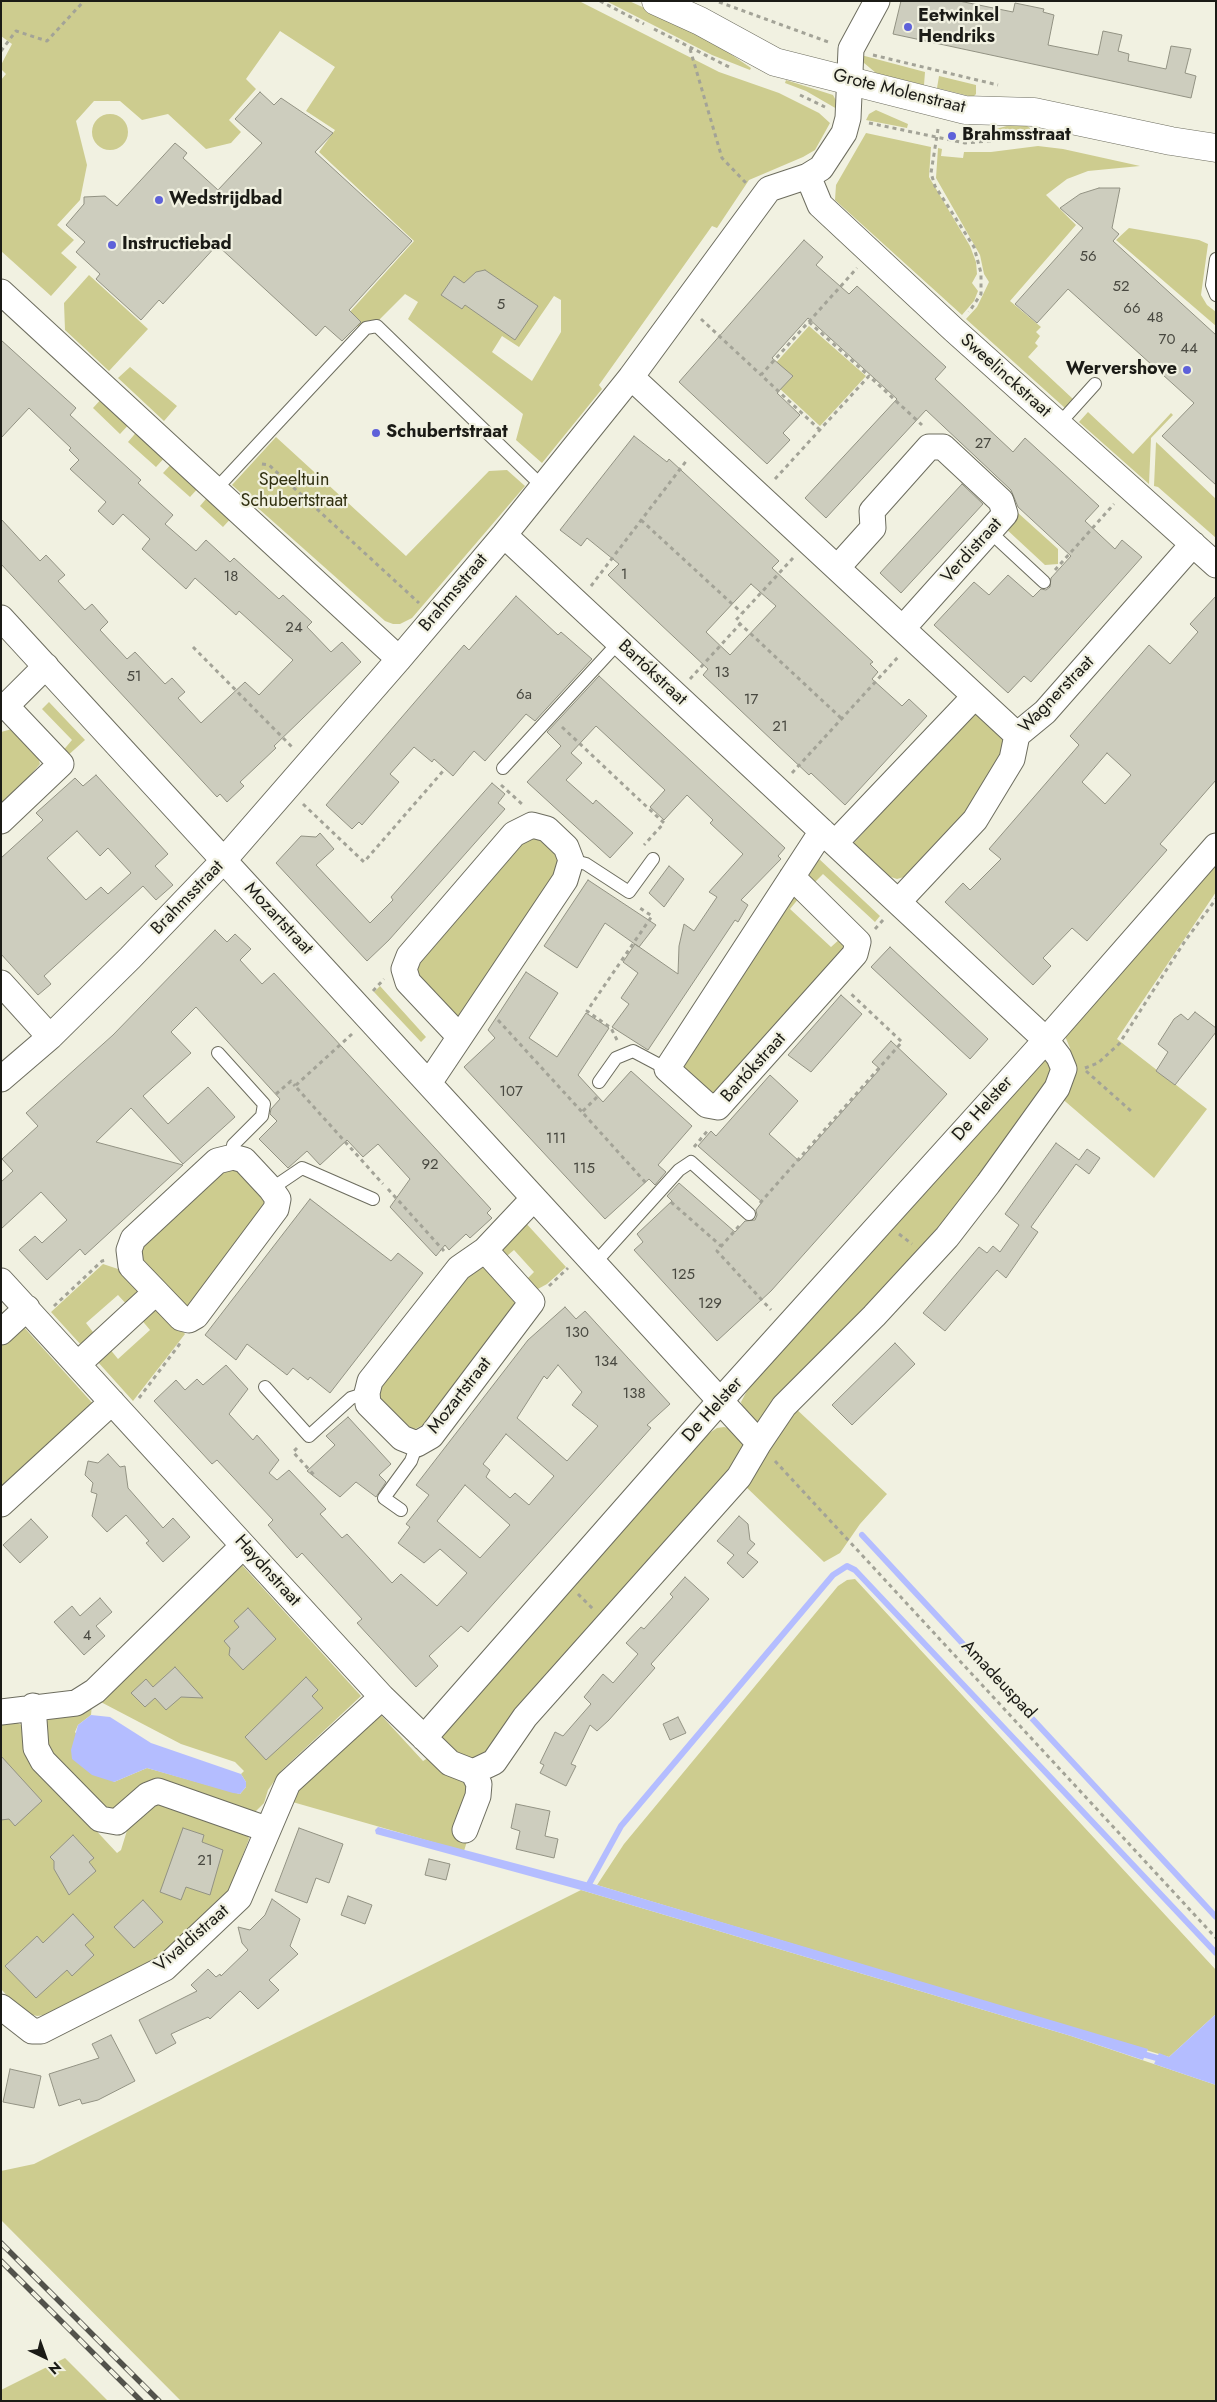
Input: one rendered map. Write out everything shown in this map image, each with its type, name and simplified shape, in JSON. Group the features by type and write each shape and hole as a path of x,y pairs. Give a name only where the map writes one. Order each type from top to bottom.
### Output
{"street":[{"name":"Grote Molenstraat","path":"656,1 700,21 775,62 965,110 1034,112 1171,141 1216,148"},
{"path":"851,49 877,1"},
{"name":"Brahmsstraat","path":"1,1079 50,1037 130,958 224,860 399,659 504,535 631,377 769,188 808,176 821,168 844,133 848,118 851,49"},
{"name":"Sweelinckstraat","path":"808,176 820,205 954,330 1216,565"},
{"path":"1,292 399,659"},
{"path":"631,377 1017,735"},
{"path":"837,568 873,528 872,511 929,448 938,447"},
{"name":"Verdistraat","path":"908,633 989,531 1005,514 1001,501 944,447 938,447"},
{"name":"Bartókstraat","path":"504,535 1046,1040"},
{"name":"Wagnerstraat","path":"899,902 975,820 1012,759 1017,735 1046,712 1193,544"},
{"name":"Mozartstraat","path":"1,618 758,1442"},
{"path":"1,821 62,764 4,710 46,666"},
{"path":"667,1069 792,877 829,837 976,696"},
{"path":"428,1083 565,880 571,860 566,847 548,829 532,825 514,834 409,956 404,969 408,982 459,1036"},
{"name":"De Helster","path":"424,1738 720,1401 1046,1040 1216,846"},
{"path":"792,877 858,942 858,947"},
{"name":"Bartókstraat","path":"667,1069 706,1105 718,1107 856,954 858,947"},
{"path":"1,983 50,1037"},
{"path":"474,1772 494,1762 525,1716 740,1477 758,1442 784,1406 874,1316 928,1258 994,1177 1057,1088 1074,1068 1059,1057 1046,1040"},
{"path":"233,1157 244,1160 271,1189 278,1199 276,1209 196,1316 189,1320 181,1318 131,1266 128,1258 133,1239 217,1161 233,1157"},
{"path":"367,1393 370,1380 459,1268 485,1250 534,1198"},
{"path":"485,1250 532,1302"},
{"name":"Haydnstraat","path":"1,1281 382,1697 424,1738"},
{"path":"78,1364 155,1293"},
{"name":"Mozartstraat","path":"367,1393 368,1404 402,1438 417,1444 431,1436 532,1302"},
{"path":"1,1332 33,1315"},
{"path":"1,1504 119,1409"},
{"path":"1,1712 33,1706 76,1703 95,1691 244,1546"},
{"name":"Vivaldistraat","path":"1,2007 32,2031 41,2032 164,1968 239,1898 266,1829 288,1783 382,1697"},
{"path":"33,1706 36,1748 43,1762 100,1819 117,1822 148,1795 158,1791 266,1829"},
{"path":"424,1738 450,1763 474,1772 479,1784 478,1796 465,1830"}],"lane":[{"path":"1216,260 1212,285 1216,295"},
{"path":"216,489 366,328 377,326 543,487"},
{"path":"1059,424 1095,384"},
{"path":"989,531 1044,582"},
{"path":"503,768 619,642"},
{"path":"571,860 586,864 629,892 653,859"},
{"path":"599,1082 616,1058 633,1051 667,1069"},
{"path":"218,1053 264,1104 262,1116 233,1145 233,1157"},
{"path":"589,1259 658,1193 679,1170 690,1162 749,1214"},
{"path":"271,1189 302,1168 373,1199"},
{"path":"265,1387 309,1436 351,1398 367,1393"},
{"path":"401,1510 384,1498 411,1461 417,1444"}],"path":[{"path":"1,51 16,31 47,41 84,1"},
{"name":"Grote Molenstraat","path":"718,1 851,49 1001,86"},
{"path":"690,48 722,158 762,197"},
{"path":"938,129 932,173 935,186 974,247 981,273 980,294 976,304 954,330"},
{"path":"761,375 871,252"},
{"path":"685,303 820,430"},
{"path":"809,322 936,439 938,447"},
{"path":"760,496 869,376"},
{"path":"577,604 701,441"},
{"path":"245,457 253,463 269,465 434,617"},
{"path":"1044,582 1129,487"},
{"path":"641,520 742,613"},
{"path":"808,542 736,620 842,719"},
{"path":"675,694 740,624"},
{"path":"778,789 842,719 908,633"},
{"path":"193,647 307,764"},
{"path":"551,716 664,823 644,844 653,859"},
{"path":"503,768 496,780 533,814 532,825"},
{"path":"286,788 337,834 364,862 444,770"},
{"path":"625,1054 611,1028 587,1011 652,916 632,902 629,892"},
{"path":"1074,1068 1098,1063 1119,1044 1185,941 1216,899"},
{"path":"858,947 899,902"},
{"path":"295,1086 364,1012 389,973 404,969"},
{"path":"787,1327 717,1251 902,1042 834,978"},
{"path":"478,1007 503,1023 582,1112 658,1193 721,1246"},
{"path":"1074,1068 1131,1111"},
{"path":"264,1104 290,1081 459,1268"},
{"path":"582,1112 600,1095 599,1082"},
{"path":"690,1162 694,1147 716,1121 718,1107"},
{"path":"373,1199 386,1187"},
{"path":"883,1220 928,1258"},
{"path":"33,1315 102,1261 128,1258"},
{"path":"532,1302 589,1259"},
{"path":"119,1409 188,1334 189,1320"},
{"path":"309,1436 293,1452 315,1476"},
{"name":"Amadeuspad","path":"758,1442 1216,1938"},
{"path":"563,1580 608,1623"}],"green space":[{"path":"1,1 579,1 719,72 779,93 819,113 830,123 815,150 749,180 717,228 712,226 599,385 602,389 542,463 516,440 523,414 408,319 418,302 405,294 378,321 358,327 348,314 414,241 319,152 335,130 306,111 335,67 280,31 246,79 256,89 229,120 241,132 231,143 206,149 168,114 142,120 120,101 94,101 76,121 87,165 80,200 57,225 74,240 61,253 77,267 51,296 1,251 1,80 6,74 1,69 1,65 12,44 1,36","holes":["554,296 561,300 561,332 532,381 492,352 502,336 519,347"]},
{"path":"606,1 629,1 667,18 707,38 751,68 750,70 712,55"},
{"path":"861,55 925,72 924,85 876,73 864,63"},
{"path":"939,76 976,85 976,94 973,97 937,88"},
{"path":"786,80 833,95 840,108 837,109 806,91 785,83"},
{"path":"876,110 908,124 907,128 866,120 869,114"},
{"path":"110,114 117,115 123,119 127,125 127,139 123,145 117,149 110,150 103,149 97,145 93,139 92,132 93,125 97,119 103,115"},
{"path":"1021,122 1030,128 1029,133 978,139 978,134"},
{"path":"866,133 931,147 929,177 970,246 976,262 977,274 972,283 978,291 974,301 962,315 835,200 836,185"},
{"path":"1038,146 1063,149 1140,166 1088,171 1067,179 1046,195 1076,225 1010,301 1041,327 1036,332 1040,336 1035,343 1038,346 1028,357 1073,399 1065,408 966,319 977,307 989,282 984,274 980,255 936,178 938,148 942,149 941,156 963,158 964,152 991,152"},
{"path":"1129,228 1199,240 1208,244 1201,295 1207,305 1216,312 1216,326 1116,240"},
{"path":"89,275 148,329 109,371 65,330 64,303"},
{"path":"809,326 866,376 820,426 765,375"},
{"path":"130,367 177,406 164,421 118,378"},
{"path":"104,396 132,421 120,434 93,408"},
{"path":"1088,412 1133,454 1171,413 1173,415 1151,438 1149,484 1079,422"},
{"path":"139,429 167,455 156,467 128,442"},
{"name":"Speeltuin Schubertstraat","path":"276,437 406,556 489,471 507,470 525,486 412,618 400,624 393,624 385,621 232,485"},
{"path":"1156,442 1216,499 1216,538 1158,487 1154,486"},
{"path":"175,460 201,485 190,497 163,473"},
{"path":"211,493 234,515 223,527 200,506"},
{"path":"1017,512 1058,549 1058,564 1045,565 1004,527"},
{"path":"49,702 85,740 65,758 61,753 72,740 42,709"},
{"path":"974,708 1003,736 1006,749 976,802 911,875 897,879 885,875 853,844"},
{"path":"12,729 38,757 40,764 1,809 1,732"},
{"path":"531,836 552,843 563,867 460,1017 449,1015 416,979 417,958 516,845"},
{"path":"817,857 880,916 875,922 823,874 812,885 807,876"},
{"path":"1216,860 1216,892 1117,1039 1207,1109 1154,1178 1059,1096 1071,1060 1070,1048 1064,1034"},
{"path":"791,897 799,898 790,909 831,947 842,937 846,943 845,953 719,1092 710,1094 684,1077 681,1054"},
{"path":"380,986 426,1037 421,1042 374,992"},
{"path":"1047,1059 1056,1070 952,1221 759,1423 753,1422 744,1412 741,1402 749,1387 1041,1060"},
{"path":"227,1168 237,1170 264,1195 267,1207 188,1310 137,1262 139,1242"},
{"path":"524,1221 566,1267 547,1284 536,1290 523,1283 534,1272 514,1250 502,1260 499,1246"},
{"path":"103,1264 127,1272 140,1289 129,1307 118,1295 86,1323 96,1336 82,1346 51,1312"},
{"path":"474,1266 483,1267 512,1297 515,1304 427,1423 413,1430 400,1428 378,1404 378,1387"},
{"path":"151,1310 165,1313 185,1334 133,1401 97,1361 109,1348 118,1359 150,1330 140,1318"},
{"path":"22,1325 95,1406 1,1492 1,1344"},
{"path":"793,1406 887,1494 860,1524 840,1553 824,1562 743,1484"},
{"path":"717,1428 732,1429 748,1447 743,1458 492,1752 465,1762 443,1743 443,1733 708,1434"},
{"path":"242,1565 361,1696 282,1770 268,1790 264,1803 255,1812 163,1782 120,1809 102,1809 48,1754 45,1720 49,1717 92,1704 91,1715 78,1725 75,1732 114,1782 147,1768 240,1794 246,1787 246,1782 241,1774 244,1771 235,1762 181,1744 97,1700"},
{"path":"855,1579 1216,1970 1216,2014 1169,2057 597,1885 624,1844 838,1586 847,1580"},
{"path":"379,1713 423,1761 428,1758 445,1774 469,1783 468,1838 464,1851 289,1801 295,1790"},
{"path":"14,1721 25,1727 36,1766 117,1853 121,1850 129,1824 156,1801 247,1831 249,1839 227,1896 158,1960 46,2015 37,2016 22,2012 1,1989 1,1724"},
{"path":"581,1890 1071,2036 1216,2085 1216,2401 181,2401 1,2220 1,2171 34,2164"},
{"path":"65,2358 108,2401 1,2401 1,2390"}],"water":[{"path":"91,1715 110,1717 151,1743 241,1774 246,1782 246,1787 240,1794 233,1793 147,1768 114,1782 92,1775 72,1759 71,1750 78,1725"},
{"path":"378,1827 597,1885 1148,2049 1143,2060 1071,2036 581,1890 376,1834 375,1830"},
{"path":"1216,2014 1216,2085 1154,2064 1159,2053 1169,2057"}],"building":[{"path":"901,1 959,1 1013,12 1015,3 1044,9 1043,12 1054,15 1048,45 1098,55 1103,31 1122,35 1118,51 1129,54 1128,61 1166,69 1171,46 1191,49 1185,73 1196,76 1191,98 893,34"},
{"path":"260,92 274,105 281,98 333,133 315,152 412,241 349,310 361,322 342,341 325,326 316,336 217,245 163,304 159,300 141,320 96,279 100,274 76,252 85,242 66,225 84,204 84,197 105,196 117,206 175,143 187,153 183,158 218,190 262,143 235,119"},
{"name":"Wervershove","path":"1099,188 1120,188 1112,228 1119,234 1113,241 1216,335 1216,485 1162,436 1194,403 1068,289 1037,323 1015,304 1083,228 1060,208 1080,194"},
{"path":"804,240 823,257 816,265 849,294 857,286 946,367 935,379 1013,452 1025,438 1099,506 1085,521 1115,549 1122,540 1142,557 1031,682 1024,676 1008,693 934,625 974,582 989,595 1008,575 1033,597 1041,589 1046,590 1050,587 1051,578 1071,556 1018,507 1011,490 926,410 826,518 805,498 897,399 808,318 772,358 793,376 777,393 800,415 783,433 790,440 767,464 679,382"},
{"path":"485,270 538,306 515,340 465,305 462,309 441,295 454,276 464,283 476,272"},
{"path":"1,340 76,408 70,415 141,480 138,483 173,515 165,524 196,551 206,540 230,562 234,558 279,599 283,595 312,622 307,627 331,652 342,642 361,662 274,746 276,748 240,782 244,786 227,802 220,794 217,797 1,564 1,519 40,561 46,555 65,575 58,581 85,610 92,604 108,622 100,630 127,659 135,652 165,684 172,678 185,692 178,698 201,723 245,682 259,695 293,660 239,611 236,615 195,578 186,589 142,549 150,539 123,514 113,525 98,511 106,502 70,469 79,460 69,450 71,448 29,408 1,438"},
{"path":"634,436 667,462 669,459 779,561 772,568 873,662 870,664 878,672 872,679 902,706 909,699 927,716 845,805 811,773 809,775 703,675 708,669 608,575 619,564 587,538 581,546 560,530","holes":["751,584 776,606 730,655 706,632"]},
{"path":"962,484 983,504 901,593 880,573"},
{"path":"516,596 558,635 561,632 592,659 535,721 526,714 485,761 474,751 453,776 434,759 432,762 414,747 390,774 399,782 362,825 359,822 352,829 326,805 464,645 469,650"},
{"path":"1216,596 1216,780 1160,844 1167,850 1087,941 1072,928 1043,958 1051,966 1033,985 945,902 963,883 970,890 1001,859 989,849 1079,745 1070,736 1149,645 1170,664 1198,632 1190,624","holes":["1107,753 1131,775 1105,804 1082,782"]},
{"path":"599,676 785,848 778,856 781,859 741,900 748,905 738,922 735,920 648,1050 612,1027 629,1004 621,998 638,973 623,962 635,944 678,974 679,946 684,924 694,931 717,897 709,892 743,854 710,823 713,820 687,795 664,820 650,807 665,790 596,726 571,753 582,763 566,780 593,804 596,800 633,833 610,858 527,782 561,746 547,732"},
{"path":"96,775 168,854 155,866 173,885 156,900 143,886 44,976 51,984 38,995 1,954 1,858 43,820 36,813 75,778 83,786","holes":["77,831 100,856 108,848 131,873 108,894 101,887 86,900 47,858"]},
{"path":"492,783 505,794 498,803 505,809 389,940 367,961 276,863 301,836 316,837 320,833 334,849 316,865 370,923 393,900 391,897"},
{"path":"669,866 684,879 664,907 649,893"},
{"path":"588,880 656,925 639,947 605,923 577,968 544,946"},
{"path":"215,930 227,942 235,934 251,949 240,960 262,984 274,973 491,1209 487,1213 492,1218 470,1238 466,1234 449,1250 445,1245 436,1256 390,1207 410,1179 378,1144 363,1157 347,1140 320,1165 307,1151 288,1168 259,1139 277,1121 270,1114 271,1109 280,1099 196,1007 171,1032 191,1053 143,1096 168,1124 208,1087 235,1117 183,1164 131,1108 96,1142 183,1165 85,1255 80,1249 47,1280 19,1250 35,1236 42,1243 67,1220 41,1192 1,1229 1,1182 13,1171 2,1159 38,1126 26,1113 113,1035"},
{"path":"890,947 988,1039 970,1059 871,967"},
{"path":"526,972 558,993 529,1038 557,1057 586,1013 609,1028 578,1075 603,1102 631,1071 692,1126 658,1165 666,1172 655,1185 649,1179 605,1219 464,1067 495,1038 488,1030"},
{"path":"841,995 862,1014 811,1072 788,1055"},
{"path":"1195,1012 1216,1028 1216,1032 1175,1085 1156,1071 1168,1052 1158,1044 1174,1019 1181,1014 1188,1020"},
{"path":"891,1041 947,1094 771,1291 717,1341 634,1250 643,1242 637,1234 672,1201 667,1196 679,1183 735,1232 745,1221 755,1220 756,1210 762,1202 698,1146 711,1131 716,1136 770,1075 798,1101 769,1134 799,1161 880,1069 872,1062"},
{"path":"1056,1143 1079,1160 1087,1149 1100,1158 1089,1174 1076,1164 1031,1227 1038,1232 1006,1278 997,1270 945,1331 923,1313 979,1247 987,1253 993,1246 1000,1252 1019,1225 1005,1214"},
{"path":"310,1199 391,1261 398,1253 423,1273 330,1393 310,1377 308,1380 293,1368 287,1375 247,1344 236,1360 205,1335"},
{"path":"565,1307 576,1319 585,1311 670,1404 647,1425 651,1428 468,1632 461,1626 429,1656 438,1666 416,1687 357,1623 362,1619 302,1553 297,1558 268,1525 273,1520 217,1460 212,1464 154,1401 176,1380 185,1390 197,1379 203,1385 226,1365 248,1389 229,1414 253,1440 257,1435 279,1460 269,1473 277,1480 289,1470 326,1509 320,1514 342,1538 347,1534 392,1583 401,1574 437,1606 467,1573 440,1549 424,1563 398,1543 410,1527 406,1524 429,1495 416,1485 528,1340","holes":["558,1365 582,1392 572,1405 598,1426 567,1461 517,1418 544,1376 547,1379","506,1434 554,1476 529,1505 515,1493 510,1498 486,1477 490,1470 483,1464","465,1485 510,1525 480,1558 437,1521"]},
{"path":"895,1343 915,1364 852,1425 832,1405"},
{"path":"348,1417 391,1464 379,1475 386,1482 376,1497 356,1482 340,1497 307,1471 335,1445 326,1436"},
{"path":"108,1454 120,1467 125,1466 128,1488 163,1528 173,1518 190,1537 163,1562 146,1543 149,1541 126,1515 107,1532 92,1516 97,1494 91,1492 93,1483 85,1475 88,1461 98,1463"},
{"path":"739,1516 748,1524 750,1540 755,1544 747,1553 758,1562 743,1578 727,1563 734,1555 717,1541"},
{"path":"31,1519 48,1537 20,1563 3,1545"},
{"path":"685,1577 709,1599 651,1664 655,1668 609,1720 597,1731 590,1725 571,1764 576,1766 566,1786 540,1773 544,1765 540,1763 555,1732 563,1736 591,1704 584,1697 603,1674 613,1683 638,1654 626,1643 641,1627 644,1629 673,1597 670,1594"},
{"path":"100,1598 112,1612 96,1626 105,1636 84,1655 54,1622 72,1606 80,1616"},
{"path":"248,1608 276,1639 243,1670 229,1655 230,1648 224,1641 239,1627 234,1621"},
{"path":"175,1667 203,1698 181,1697 166,1710 155,1698 145,1707 131,1693 146,1679 153,1687"},
{"path":"306,1677 318,1690 312,1696 323,1708 266,1760 245,1737"},
{"path":"678,1717 686,1733 670,1740 663,1724"},
{"path":"1,1756 42,1801 15,1826 9,1819 1,1820"},
{"path":"516,1804 550,1811 545,1836 558,1839 554,1858 516,1849 520,1831 511,1828"},
{"path":"183,1828 204,1835 202,1842 223,1850 210,1895 186,1887 181,1900 160,1892"},
{"path":"299,1828 343,1844 329,1883 316,1878 307,1903 275,1891"},
{"path":"73,1835 94,1858 89,1862 96,1871 69,1895 54,1869 54,1861 50,1857"},
{"path":"429,1859 450,1864 446,1880 425,1875"},
{"path":"348,1896 372,1905 365,1924 341,1915"},
{"path":"272,1899 300,1919 290,1946 298,1954 269,1980 279,1990 258,2009 240,1991 210,2019 208,2017 171,2034 176,2043 156,2054 139,2020 197,1991 191,1985 208,1969 216,1977 220,1974 221,1976 248,1950 242,1943 238,1927 250,1930 265,1915"},
{"path":"143,1900 163,1922 134,1948 114,1927"},
{"path":"73,1914 94,1937 85,1945 94,1955 72,1976 67,1970 36,1998 5,1966 37,1936 43,1943"},
{"path":"111,2035 135,2081 98,2100 82,2104 80,2099 59,2106 49,2074 99,2058 92,2044"},
{"path":"10,2069 41,2076 34,2108 3,2102"}],"waterway":[{"path":"862,1535 1216,1917"},
{"path":"588,1886 621,1826 833,1575 847,1566 855,1570 1216,1953"},
{"path":"1139,2053 1157,2058"}],"railway":[{"path":"1,2243 159,2401"},
{"path":"1,2261 141,2401"}],"place":[{"name":"Eetwinkel Hendriks","path":"908,27"},
{"name":"Brahmsstraat","path":"952,136"},
{"name":"Wedstrijdbad","path":"159,200"},
{"name":"Instructiebad","path":"112,245"},
{"name":"Wervershove","path":"1187,370"},
{"name":"Schubertstraat","path":"376,433"}]}
